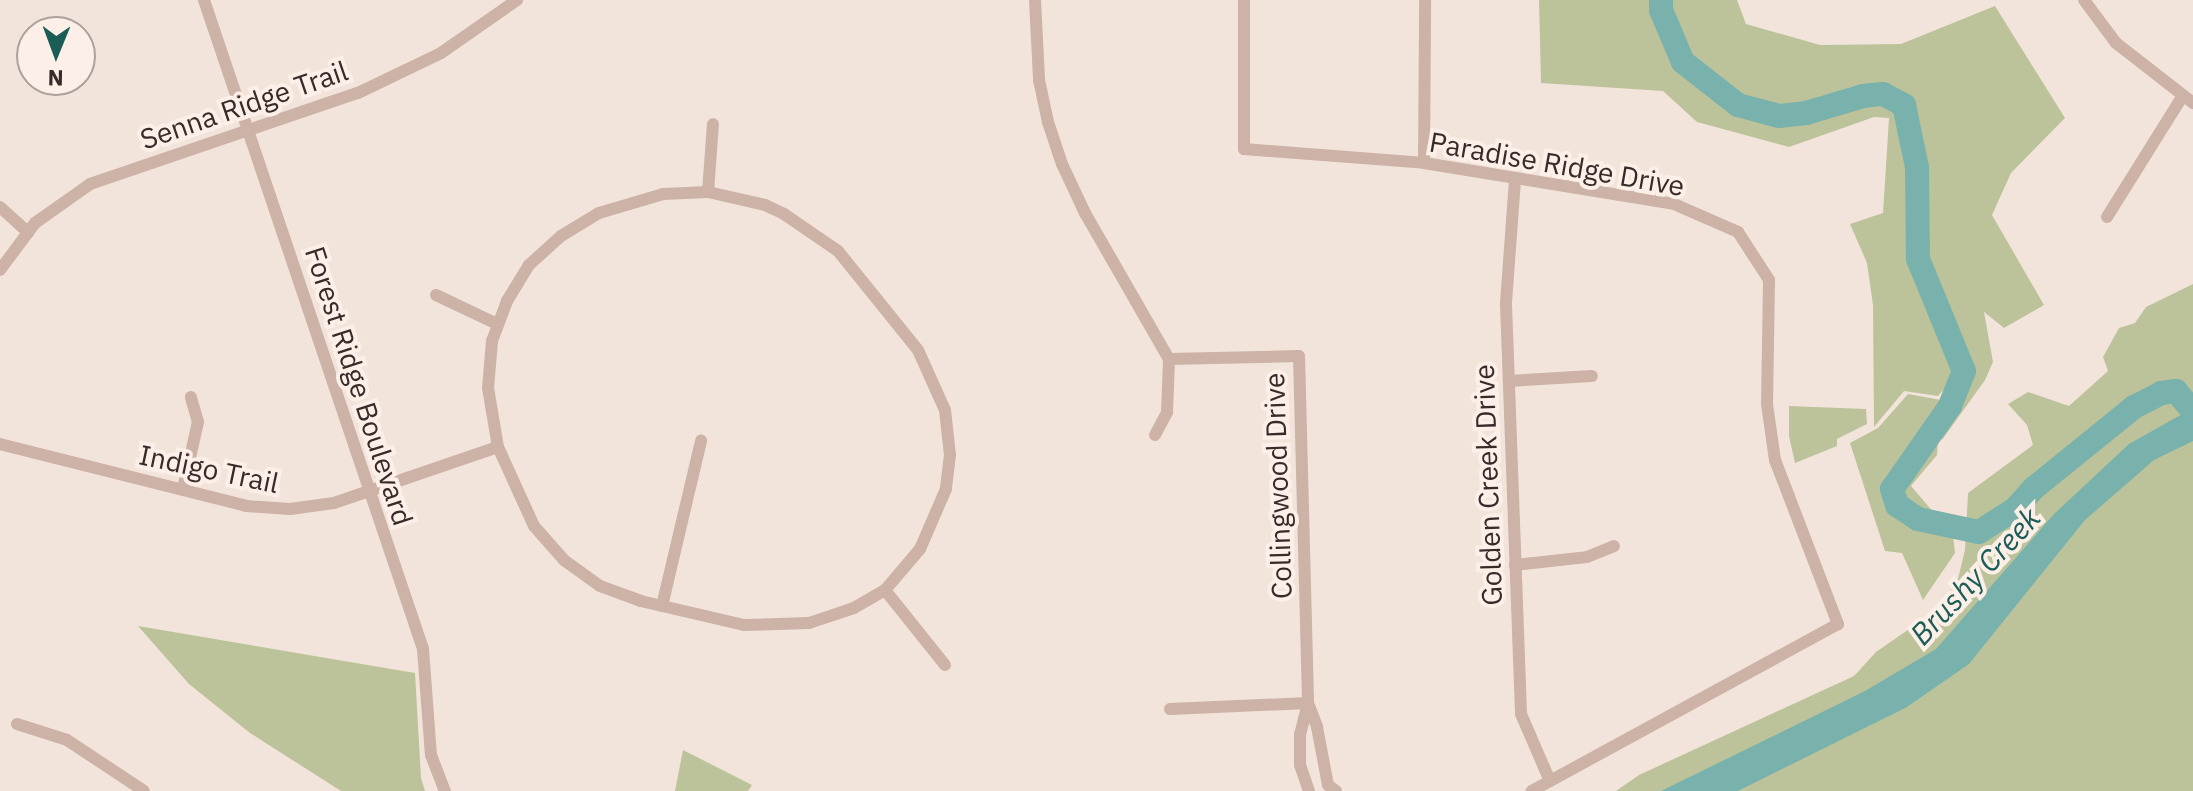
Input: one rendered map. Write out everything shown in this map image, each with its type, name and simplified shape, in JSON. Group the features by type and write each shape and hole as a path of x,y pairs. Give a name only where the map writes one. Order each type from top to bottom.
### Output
{"street":[{"name":"Forest Ridge Boulevard","path":"204,0 423,649 431,755 445,791"},
{"name":"Senna Ridge Trail","path":"0,270 28,232 52,209 90,184 358,93 401,74 468,36 517,0"},
{"path":"1035,0 1039,80 1062,164 1085,213 1169,359 1167,412 1155,435"},
{"name":"Paradise Ridge Drive","path":"1244,0 1244,149 1424,163 1674,204 1738,232 1769,280 1767,404 1775,460 1838,624 1550,781"},
{"path":"1424,163 1425,0"},
{"path":"2084,0 2116,43 2187,100 2107,217"},
{"path":"708,192 713,124"},
{"name":"Golden Creek Drive","path":"1515,180 1506,304 1521,714 1550,781"},
{"path":"708,192 765,205 821,237 845,259 909,338 934,379 949,433 946,489 940,510 920,549 885,590 832,617 786,626 744,625 662,606 600,586 564,560 523,507 498,447 488,388 488,364 497,324 529,265 561,236 620,205 663,194 708,192"},
{"path":"0,207 28,232"},
{"path":"436,295 497,324"},
{"name":"Collingwood Drive","path":"1169,359 1299,356 1308,703 1300,765 1309,791"},
{"path":"1509,381 1592,376"},
{"path":"183,489 198,422 191,397"},
{"path":"662,606 701,441"},
{"name":"Indigo Trail","path":"0,444 246,506 290,509 334,503 498,447"},
{"path":"1515,565 1587,557 1614,546"},
{"path":"885,590 945,665"},
{"path":"1170,709 1308,703"},
{"name":"Collingwood Drive","path":"1308,703 1317,727 1328,785 1336,791"},
{"path":"17,724 67,740 144,791"},
{"path":"1532,791 1550,781"}],"green space":[{"path":"1539,0 1737,0 1746,24 1820,45 1901,44 1995,6 2065,118 2011,173 1992,215 2044,305 2004,328 1984,312 1993,362 1985,380 1942,440 1944,397 1959,370 1956,364 1954,378 1938,396 1904,391 1874,427 1873,305 1867,263 1850,224 1883,213 1889,118 1874,117 1789,147 1697,122 1663,91 1541,83"},
{"path":"2193,284 2193,791 1616,791 1639,775 1854,676 1876,652 1941,607 1958,579 1965,550 1968,493 2033,445 2027,425 2008,404 2028,392 2069,406 2108,371 2103,357 2119,328 2135,323 2146,307"},
{"path":"1908,394 1941,400 1937,455 1911,486 1953,535 1955,553 1923,600 1902,553 1885,551 1850,443 1878,428"},
{"path":"1789,406 1866,409 1867,424 1837,439 1837,446 1795,463 1789,436"},
{"path":"138,626 415,673 421,778 425,791 341,791 250,733 189,684"},
{"path":"683,750 752,785 748,791 675,791"}],"water":[{"path":"2193,408 2193,441 2154,460 2085,520 1969,664 1907,707 1738,791 1661,791 1865,691 1936,649 2054,514 2129,444"}],"waterway":[{"name":"Brushy Creek","path":"1661,0 1661,10 1683,62 1738,105 1779,116 1806,113 1863,96 1883,94 1904,105 1917,167 1918,259 1964,371 1950,406 1892,489 1897,505 1918,519 1979,532 2015,509 2034,488 2134,407 2161,393 2176,391 2193,411"}]}
